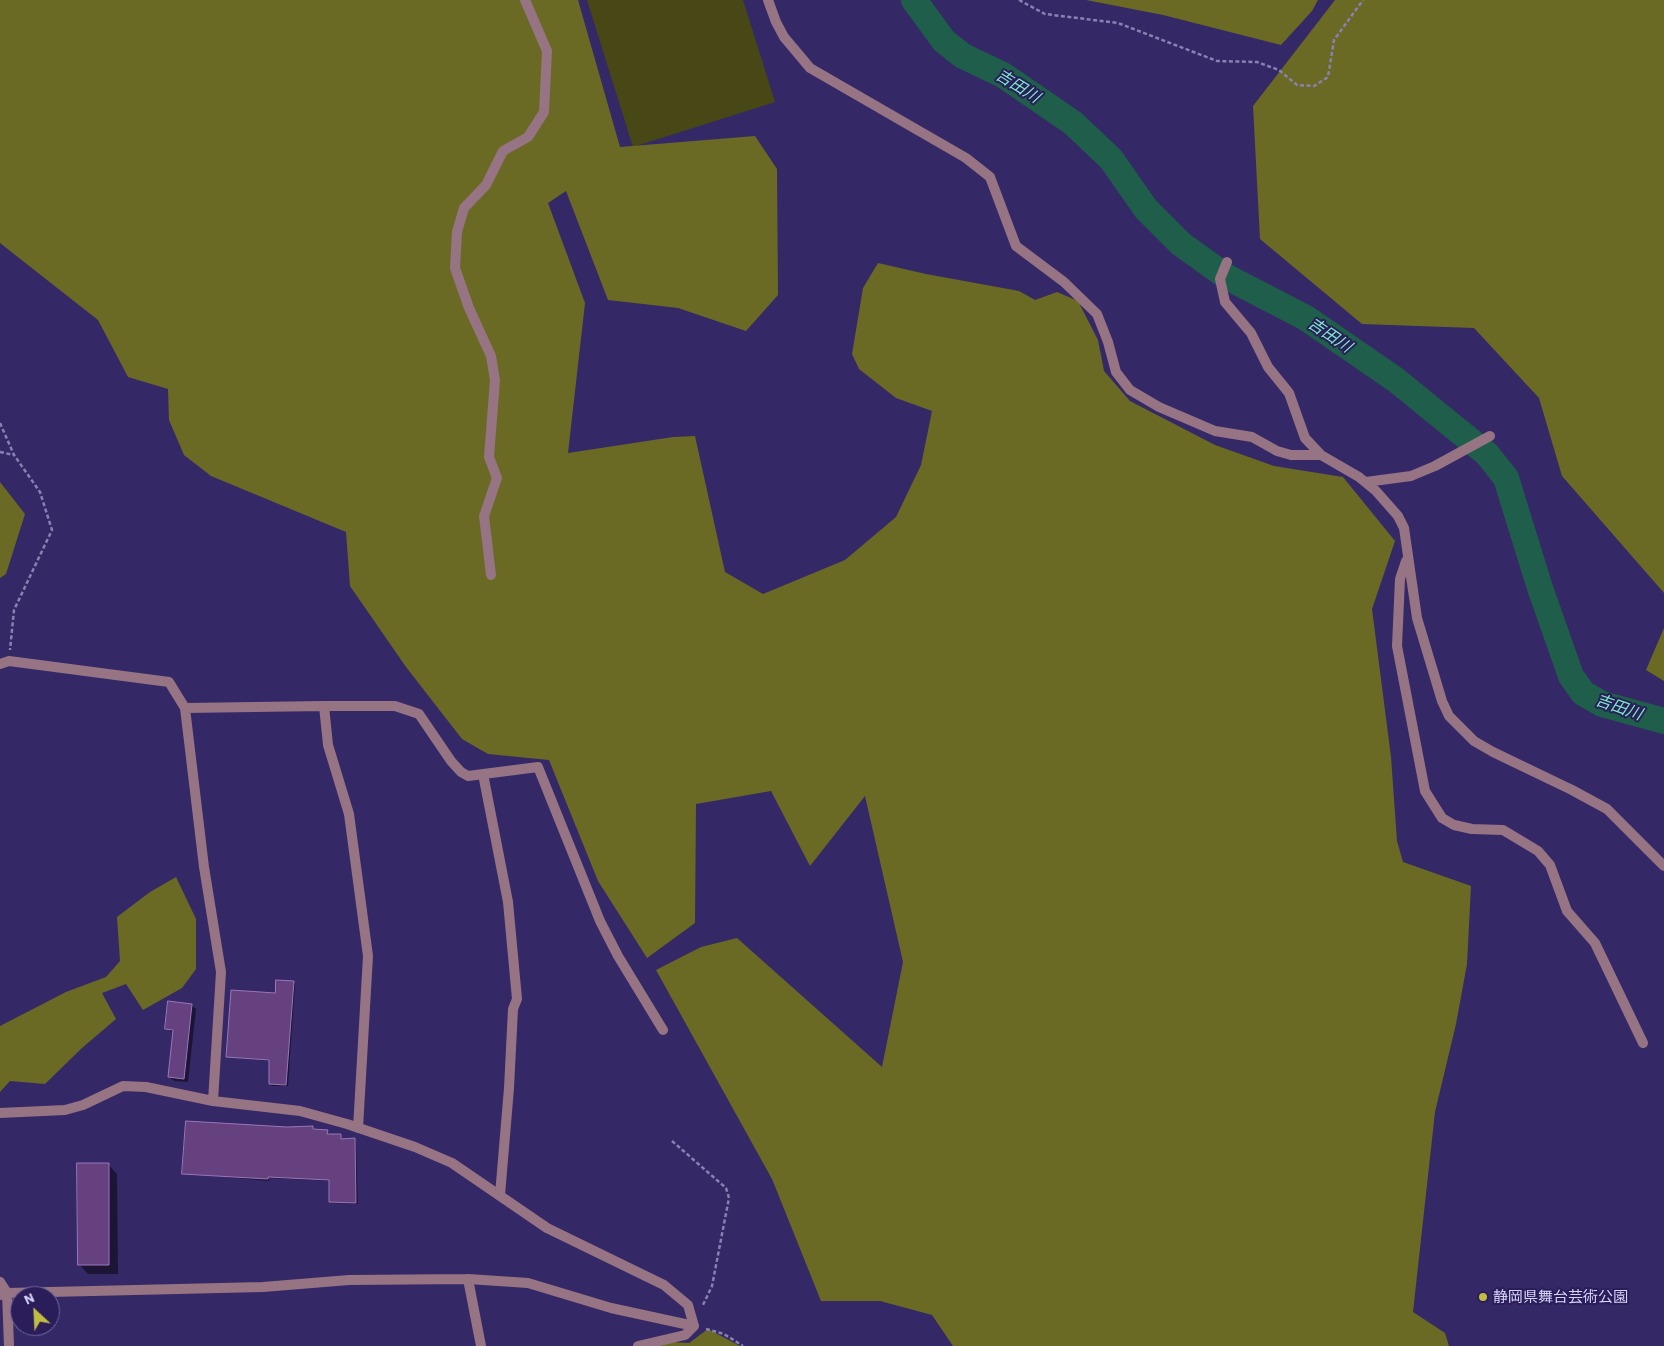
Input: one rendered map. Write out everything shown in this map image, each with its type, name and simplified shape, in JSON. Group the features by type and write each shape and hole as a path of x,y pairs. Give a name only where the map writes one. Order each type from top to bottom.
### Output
{"street":[{"path":"491,575 484,516 497,478 489,457 495,380 491,356 468,308 455,268 457,232 464,208 486,185 503,151 528,137 544,112 547,51 525,0"},
{"path":"768,0 784,37 810,68 966,158 990,177 1016,246 1064,282 1097,314 1108,342 1116,372 1130,390 1159,407 1215,430 1252,437 1277,451 1291,455 1321,455"},
{"path":"1227,262 1220,279 1224,302 1251,333 1268,367 1289,393 1305,438 1321,455 1366,482 1398,516 1404,528 1417,618 1442,701 1449,716 1474,741 1607,809 1664,866"},
{"path":"1366,482 1411,476 1435,466 1490,436"},
{"path":"1407,556 1400,579 1397,646 1425,791 1442,818 1454,825 1472,829 1504,830 1538,850 1550,864 1567,910 1595,943 1643,1043"},
{"path":"5,662 169,682 185,708 204,867 221,972 213,1102"},
{"path":"324,706 328,745 349,814 368,956 358,1128"},
{"path":"185,708 395,706 419,714 461,772 468,776 538,767 600,921 618,956 663,1030"},
{"path":"482,774 508,902 517,999 513,1009 509,1088 500,1195"},
{"path":"0,1113 65,1110 82,1105 123,1086 146,1087 213,1102 300,1111 358,1128 415,1147 452,1163 547,1228 664,1285 688,1305 694,1326"},
{"path":"3,1294 263,1287 349,1280 468,1279 528,1283 611,1308 694,1326"},
{"path":"468,1279 481,1346"},
{"path":"0,1282 9,1346"},
{"path":"638,1346 685,1335 694,1326"}],"path":[{"path":"1019,0 1045,14 1118,23 1217,61 1256,62 1279,70 1297,85 1314,86 1328,77 1334,40 1363,0"},
{"path":"0,423 14,455 40,492 52,530 14,610 5,662"},
{"path":"0,452 14,455"},
{"path":"672,1141 726,1188 730,1198 712,1286 694,1326 724,1334 743,1346"}],"shaded area":[{"path":"0,0 578,0 620,147 755,136 777,169 778,295 746,331 678,308 608,300 566,191 548,203 585,303 568,453 673,437 695,436 725,572 763,594 845,560 896,517 921,465 932,411 896,398 859,369 852,354 863,288 878,263 1019,291 1035,300 1057,292 1078,301 1098,340 1104,371 1130,401 1215,445 1274,466 1343,477 1395,541 1372,609 1391,757 1397,841 1403,862 1471,886 1467,964 1456,1024 1435,1112 1413,1312 1445,1333 1449,1346 953,1346 932,1315 880,1301 821,1301 772,1179 656,970 701,947 737,938 882,1067 903,962 865,796 810,866 771,791 696,804 695,923 647,958 598,881 549,760 488,754 462,739 406,667 350,586 346,532 211,476 184,455 169,420 168,389 128,377 98,320 0,243"},
{"path":"587,0 743,0 775,102 633,147"},
{"path":"1086,0 1318,0 1312,11 1281,45 1163,15"},
{"path":"1335,0 1664,0 1664,593 1562,476 1539,398 1474,328 1362,324 1260,239 1253,106"},
{"path":"0,482 25,514 6,574 0,578"},
{"path":"1664,628 1664,681 1646,670"},
{"path":"176,877 196,919 196,969 182,988 143,1010 126,984 102,993 116,1019 82,1048 45,1084 10,1081 0,1092 0,1026 66,992 106,977 120,961 117,917 150,892"},
{"path":"708,1329 740,1346 653,1346 670,1342 689,1343"}],"building":[{"path":"276,980 294,981 286,1085 269,1084 269,1060 226,1057 231,990 275,993"},
{"path":"168,1001 192,1004 184,1079 168,1077 173,1030 165,1029"},
{"path":"186,1121 287,1127 313,1126 313,1129 328,1130 327,1134 341,1134 341,1139 355,1138 356,1203 329,1202 329,1180 182,1174"},
{"path":"77,1163 109,1163 109,1265 78,1265"}],"waterway":[{"name":"吉田川","path":"914,0 944,41 963,56 1003,75 1073,123 1111,159 1146,209 1181,244 1227,277 1306,318 1396,380 1487,454 1506,478 1540,588 1571,676 1583,693 1602,704 1664,721"}],"place":[{"name":"静岡県舞台芸術公園","path":"1483,1297"}]}
